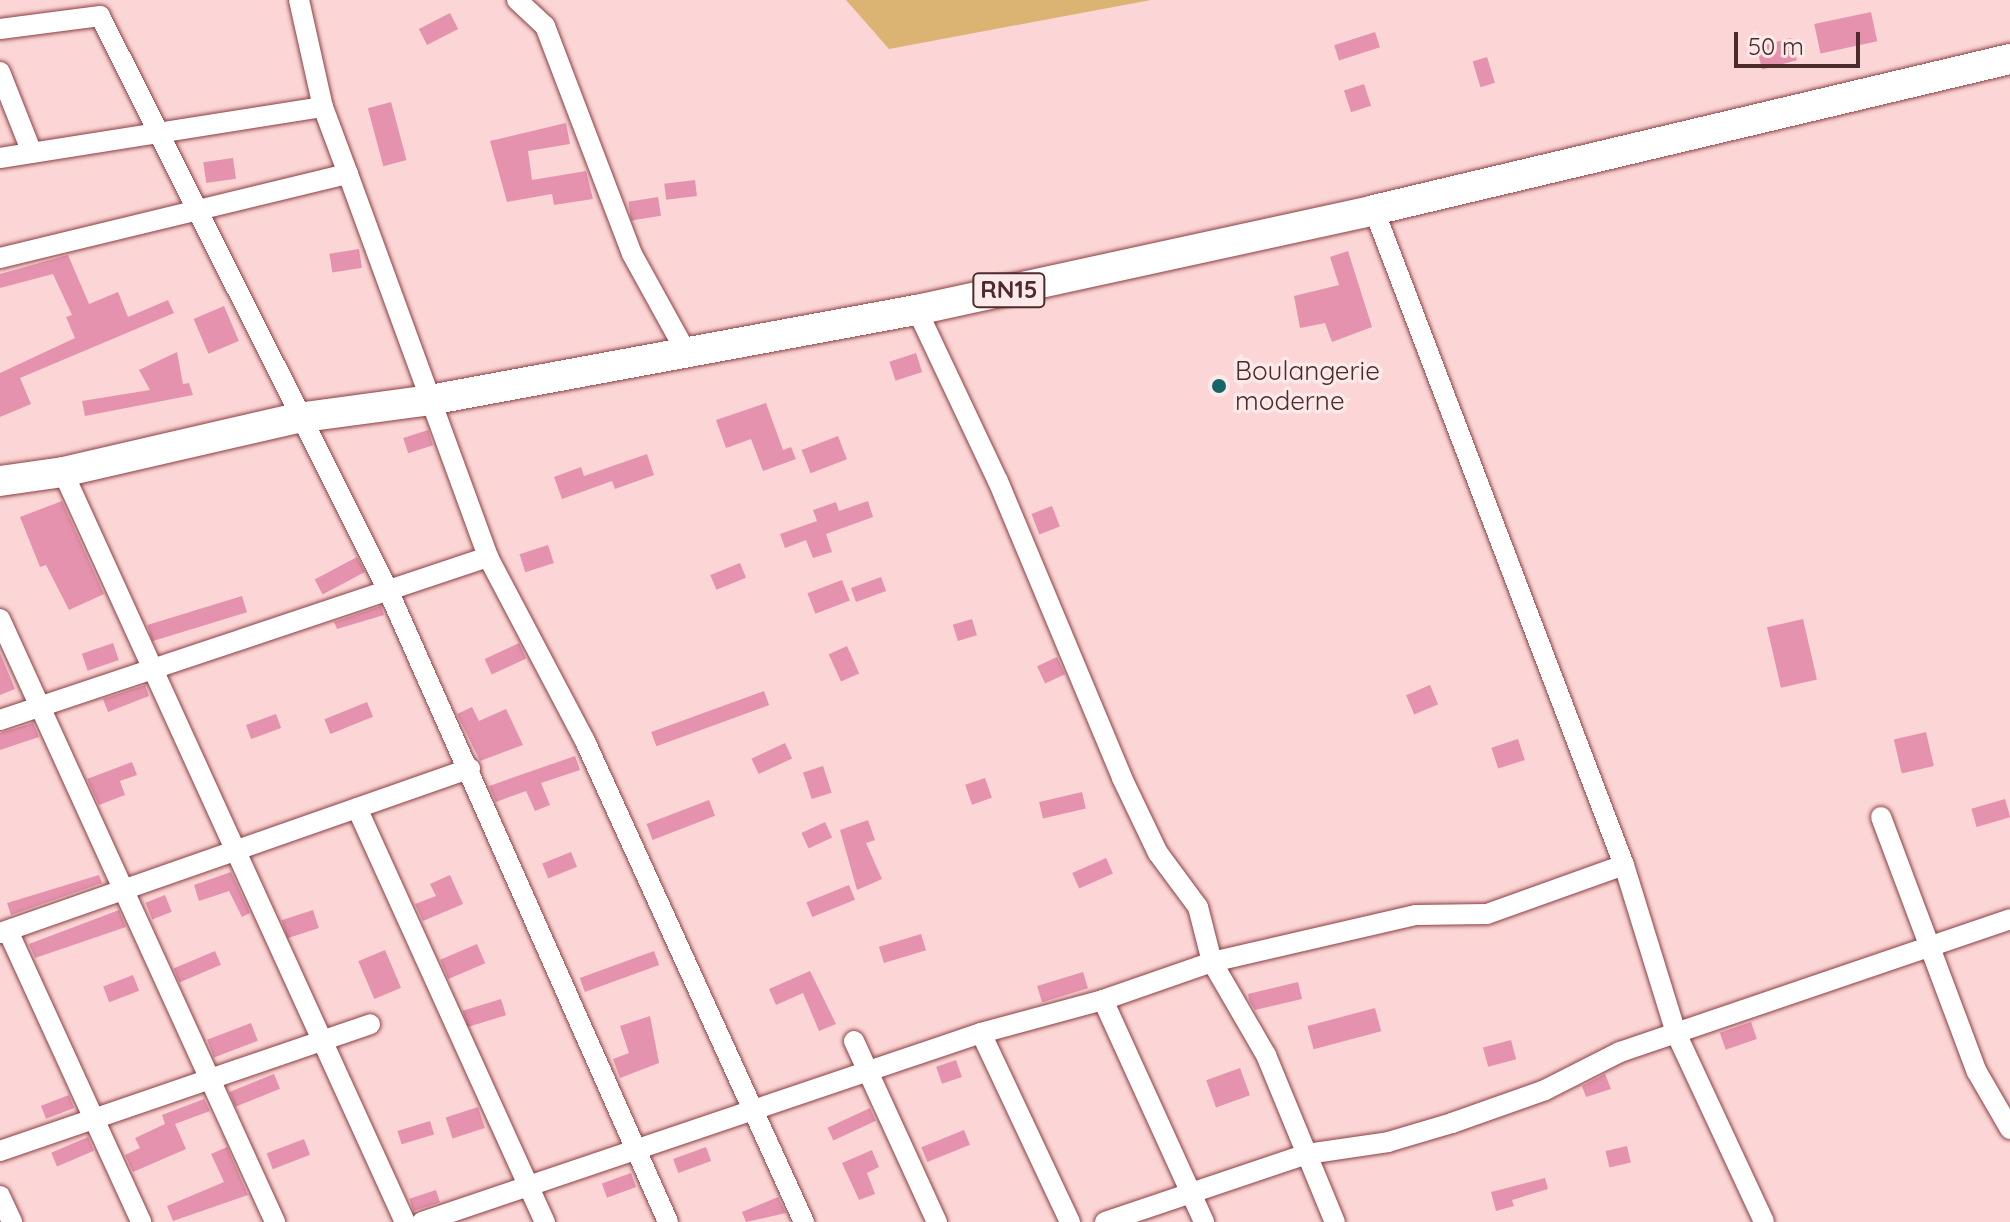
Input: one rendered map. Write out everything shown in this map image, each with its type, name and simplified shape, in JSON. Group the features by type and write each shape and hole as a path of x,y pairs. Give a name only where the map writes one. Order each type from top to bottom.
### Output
{"main road":[{"name":"RN15","path":"0,481 63,472 297,418 430,400 685,350 917,310 1374,210 2010,59"}],"street":[{"path":"299,0 323,107 488,557 585,741 804,1222"},
{"path":"517,0 545,26 632,254 685,350"},
{"path":"0,29 100,16 163,135 196,211 297,418 388,590 470,768 668,1222"},
{"path":"0,72 32,153"},
{"path":"0,158 163,135 323,107"},
{"path":"0,258 348,174"},
{"path":"1374,210 1624,865 1676,1033 1764,1222"},
{"path":"917,310 998,481 1122,778 1158,853 1198,907 1212,962 1266,1055 1335,1222"},
{"path":"63,472 405,1222"},
{"path":"0,720 488,557"},
{"path":"0,619 36,708 275,1222"},
{"path":"141,1222 4,932 470,768"},
{"path":"357,808 545,1222"},
{"path":"1881,817 1977,1072 2010,1129"},
{"path":"422,1222 981,1033 1103,1000 1212,962 1416,915 1487,914 1624,865"},
{"path":"1105,1222 1307,1154 1388,1142 1452,1123 1545,1090 1620,1052 2010,919"},
{"path":"1103,1000 1204,1222"},
{"path":"0,1151 370,1024"},
{"path":"981,1033 1070,1222"},
{"path":"854,1041 937,1222"},
{"path":"0,1196 12,1222"}],"shaded area":[{"path":"846,0 1151,0 889,49"}],"building":[{"path":"1871,12 1877,41 1821,53 1814,24"},
{"path":"450,13 458,29 427,45 419,29"},
{"path":"1375,32 1380,47 1339,61 1334,45"},
{"path":"1791,38 1797,60 1762,70 1756,47"},
{"path":"1487,57 1495,83 1481,87 1473,61"},
{"path":"1364,84 1371,106 1351,112 1344,90"},
{"path":"391,102 407,160 383,166 368,108"},
{"path":"566,123 570,144 528,151 532,180 586,171 593,199 554,205 552,194 507,202 490,141"},
{"path":"233,158 236,179 206,183 203,162"},
{"path":"695,180 697,196 666,200 664,184"},
{"path":"658,197 661,216 631,220 628,202"},
{"path":"359,249 362,268 332,272 329,254"},
{"path":"1348,251 1372,327 1332,342 1325,323 1300,328 1294,296 1339,285 1330,257"},
{"path":"68,255 89,304 118,292 128,317 168,300 174,313 20,378 31,404 0,417 0,373 75,338 66,317 72,315 53,274 0,288 0,274"},
{"path":"224,306 239,341 208,354 194,319"},
{"path":"177,352 183,384 189,383 193,395 85,416 82,401 150,390 139,370"},
{"path":"916,353 922,372 896,381 889,362"},
{"path":"766,403 783,450 791,447 796,459 763,471 751,439 726,448 716,420"},
{"path":"428,430 433,445 408,453 403,438"},
{"path":"838,436 847,459 811,473 802,450"},
{"path":"647,454 654,475 615,489 612,481 562,499 554,477 581,467 584,476"},
{"path":"62,501 104,594 69,610 46,565 40,567 20,517"},
{"path":"868,501 873,517 826,534 832,552 813,558 806,540 785,548 780,534 817,521 813,510 836,502 839,511"},
{"path":"1052,506 1060,527 1039,534 1031,514"},
{"path":"548,545 554,563 525,572 519,554"},
{"path":"357,557 365,572 323,595 315,580"},
{"path":"740,563 746,578 716,590 710,575"},
{"path":"881,577 886,591 856,602 851,588"},
{"path":"842,580 850,601 815,614 807,593"},
{"path":"242,596 247,612 152,641 147,625"},
{"path":"381,606 384,615 337,629 334,622"},
{"path":"972,619 977,635 958,641 953,625"},
{"path":"1803,619 1817,679 1781,688 1767,627"},
{"path":"113,643 119,660 88,671 82,654"},
{"path":"519,643 526,658 492,674 485,659"},
{"path":"847,646 859,673 841,682 829,654"},
{"path":"0,653 15,689 0,695"},
{"path":"1057,657 1065,674 1045,684 1037,666"},
{"path":"145,685 149,696 108,712 103,699"},
{"path":"1430,685 1438,704 1414,714 1406,695"},
{"path":"764,691 769,705 656,746 651,732"},
{"path":"367,702 373,717 330,734 324,719"},
{"path":"472,707 479,721 506,709 523,745 480,761 457,714"},
{"path":"276,714 281,728 251,739 246,725"},
{"path":"33,723 39,737 0,750 0,733"},
{"path":"1926,732 1934,766 1902,774 1894,739"},
{"path":"1518,739 1525,760 1498,769 1491,748"},
{"path":"785,743 792,758 759,774 751,759"},
{"path":"575,756 580,770 541,783 550,805 535,811 526,791 496,802 489,786"},
{"path":"132,762 137,775 120,781 125,795 99,805 87,779"},
{"path":"823,766 832,793 812,799 803,772"},
{"path":"985,778 992,798 972,805 965,785"},
{"path":"1082,792 1086,809 1043,818 1039,802"},
{"path":"2005,799 2010,817 1977,827 1971,809"},
{"path":"709,800 715,816 653,840 646,824"},
{"path":"868,820 875,840 866,843 882,879 857,890 840,830"},
{"path":"825,822 832,837 809,848 801,833"},
{"path":"571,852 577,867 548,878 542,864"},
{"path":"1106,858 1113,874 1079,889 1072,873"},
{"path":"231,872 250,913 242,917 229,891 199,901 194,885"},
{"path":"99,875 102,883 11,915 7,903"},
{"path":"450,875 463,904 423,921 415,904 436,896 430,884"},
{"path":"849,885 855,900 812,917 806,902"},
{"path":"165,895 172,912 152,920 146,903"},
{"path":"119,910 126,927 35,958 29,944"},
{"path":"313,910 319,928 287,938 282,920"},
{"path":"921,934 926,950 884,963 879,947"},
{"path":"477,944 485,963 448,979 440,960"},
{"path":"385,950 401,988 374,999 358,961"},
{"path":"215,951 221,965 179,982 174,969"},
{"path":"654,951 659,965 585,992 580,978"},
{"path":"810,971 836,1024 819,1031 803,993 776,1005 769,989"},
{"path":"1083,972 1088,988 1042,1002 1037,986"},
{"path":"133,975 139,991 109,1002 103,986"},
{"path":"1298,982 1302,999 1255,1010 1249,1000 1248,994"},
{"path":"501,999 506,1015 468,1027 463,1011"},
{"path":"1375,1008 1381,1031 1314,1049 1307,1026"},
{"path":"650,1016 659,1063 620,1078 613,1059 629,1053 620,1026"},
{"path":"1751,1022 1757,1039 1726,1050 1720,1033"},
{"path":"251,1023 258,1041 214,1058 207,1040"},
{"path":"1511,1040 1516,1059 1488,1067 1483,1048"},
{"path":"956,1060 962,1077 942,1084 936,1067"},
{"path":"1240,1068 1250,1095 1216,1108 1206,1080"},
{"path":"274,1074 280,1089 235,1107 229,1092"},
{"path":"1605,1074 1611,1089 1586,1097 1582,1086"},
{"path":"69,1095 74,1108 46,1119 41,1106"},
{"path":"204,1099 210,1111 175,1124 186,1149 133,1172 125,1155 140,1148 135,1138 165,1124 162,1115"},
{"path":"478,1107 485,1128 452,1138 446,1118"},
{"path":"870,1108 876,1121 833,1141 827,1128"},
{"path":"430,1121 434,1134 402,1144 397,1131"},
{"path":"964,1130 970,1145 927,1162 921,1147"},
{"path":"88,1137 94,1151 57,1166 51,1153"},
{"path":"304,1139 310,1155 273,1169 267,1153"},
{"path":"1627,1146 1631,1163 1609,1168 1606,1151"},
{"path":"227,1147 248,1195 173,1221 167,1206 224,1182 211,1154"},
{"path":"706,1147 711,1161 678,1173 673,1159"},
{"path":"872,1150 879,1167 867,1173 875,1194 859,1200 842,1163"},
{"path":"631,1173 636,1187 607,1198 602,1184"},
{"path":"1545,1178 1548,1189 1512,1200 1514,1206 1496,1211 1491,1192"},
{"path":"436,1190 440,1202 413,1211 409,1199"},
{"path":"778,1197 786,1213 746,1222 742,1212"}],"place":[{"name":"Boulangerie moderne","path":"1219,386"}]}
